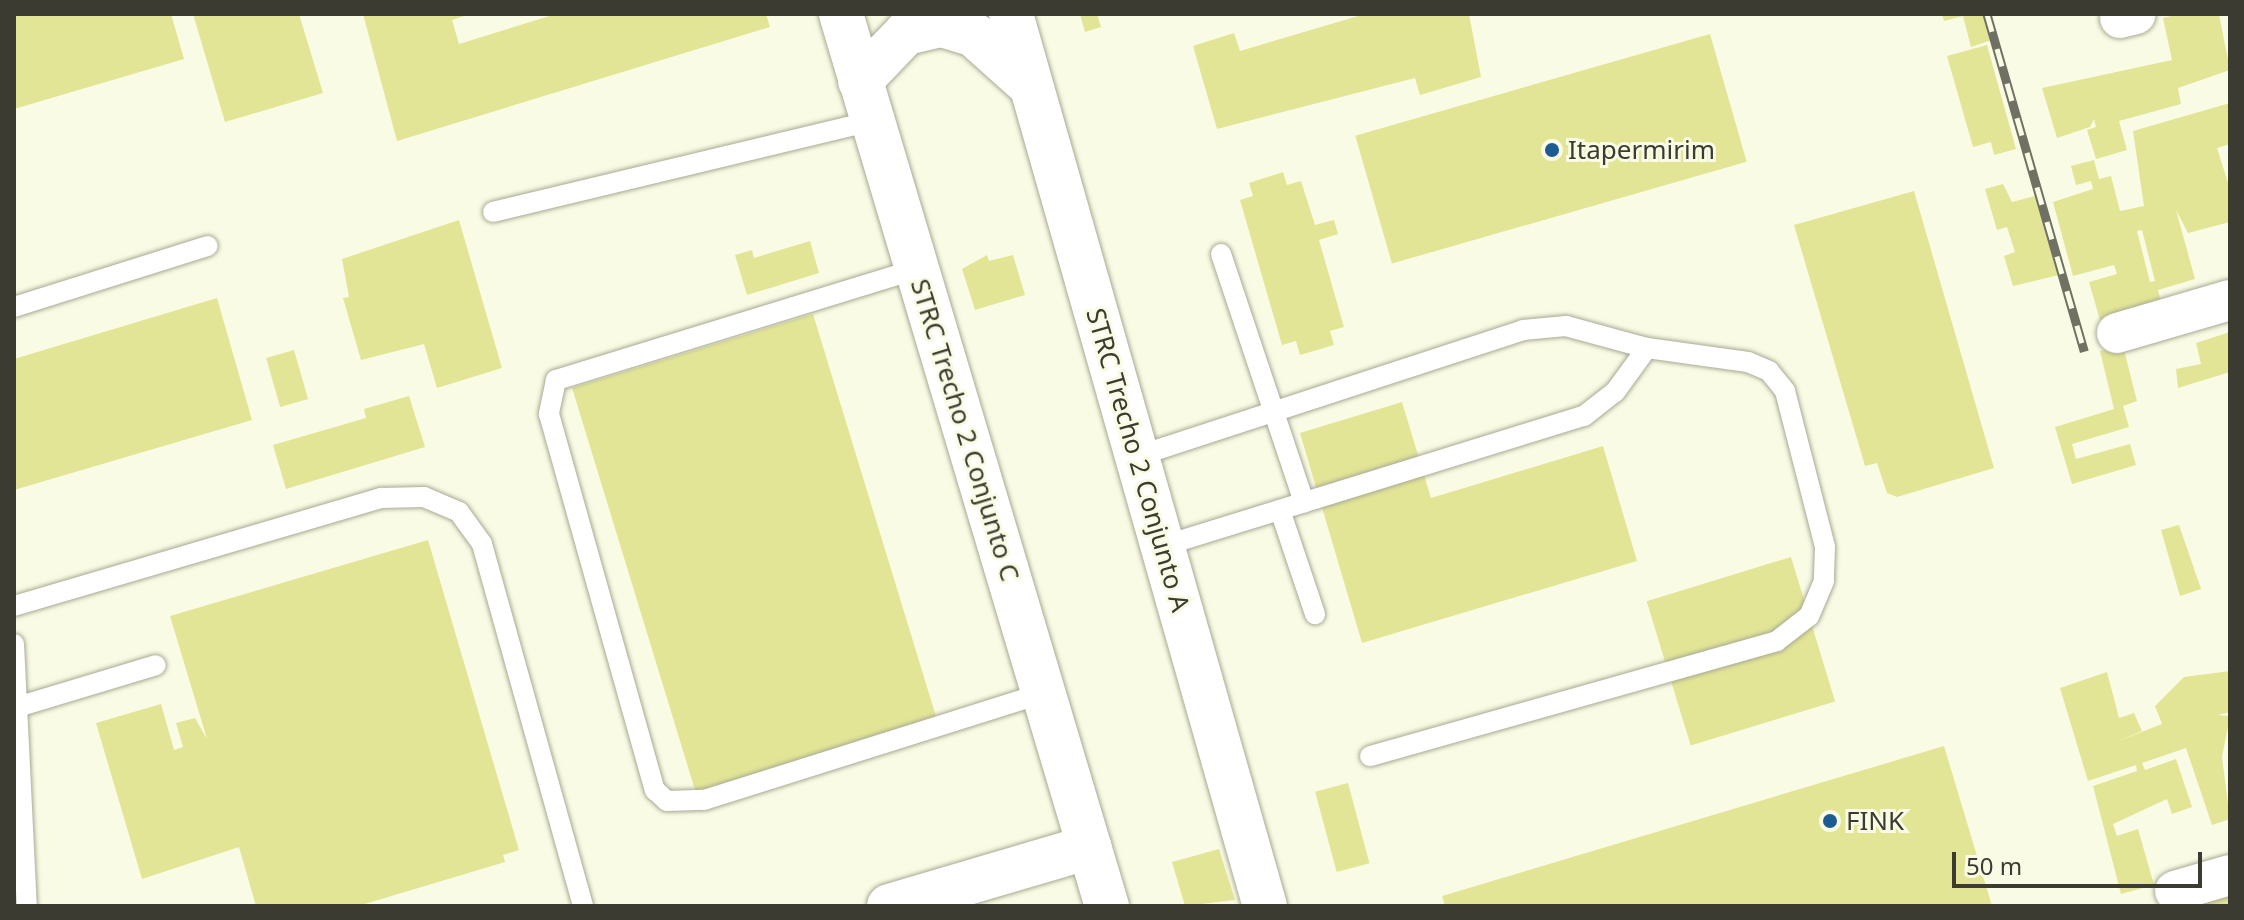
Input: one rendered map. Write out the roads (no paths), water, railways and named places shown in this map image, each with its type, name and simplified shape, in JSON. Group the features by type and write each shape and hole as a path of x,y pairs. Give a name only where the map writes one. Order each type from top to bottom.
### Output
{"street":[{"name":"STRC Trecho 2 Conjunto C","path":"841,14 1107,906"},
{"name":"STRC Trecho 2 Conjunto A","path":"1011,14 1265,906"},
{"path":"867,101 906,33 942,25 974,35 1032,86"},
{"path":"2117,333 2230,300"},
{"path":"889,906 1090,847"},
{"path":"2175,891 2230,875"}],"lane":[{"path":"493,212 867,101"},
{"path":"14,307 208,246"},
{"path":"1221,254 1277,411 1304,502"},
{"path":"917,269 556,380 549,414 655,790 682,804 704,800 1044,693"},
{"path":"1138,456 1523,330 1566,326 1647,348 1748,362 1769,371 1785,391 1825,547 1824,581 1809,616 1777,641 1370,756"},
{"path":"1163,546 1584,416 1615,392 1647,348"},
{"path":"14,606 381,498 424,497 459,512 482,544 583,906"},
{"path":"1280,510 1315,614"},
{"path":"14,644 18,799 27,906"},
{"path":"18,707 156,665"}],"railway":[{"path":"1987,14 2084,351"}],"place":[{"name":"Itapermirim","path":"1552,150"},
{"name":"FINK","path":"1830,821"}]}
